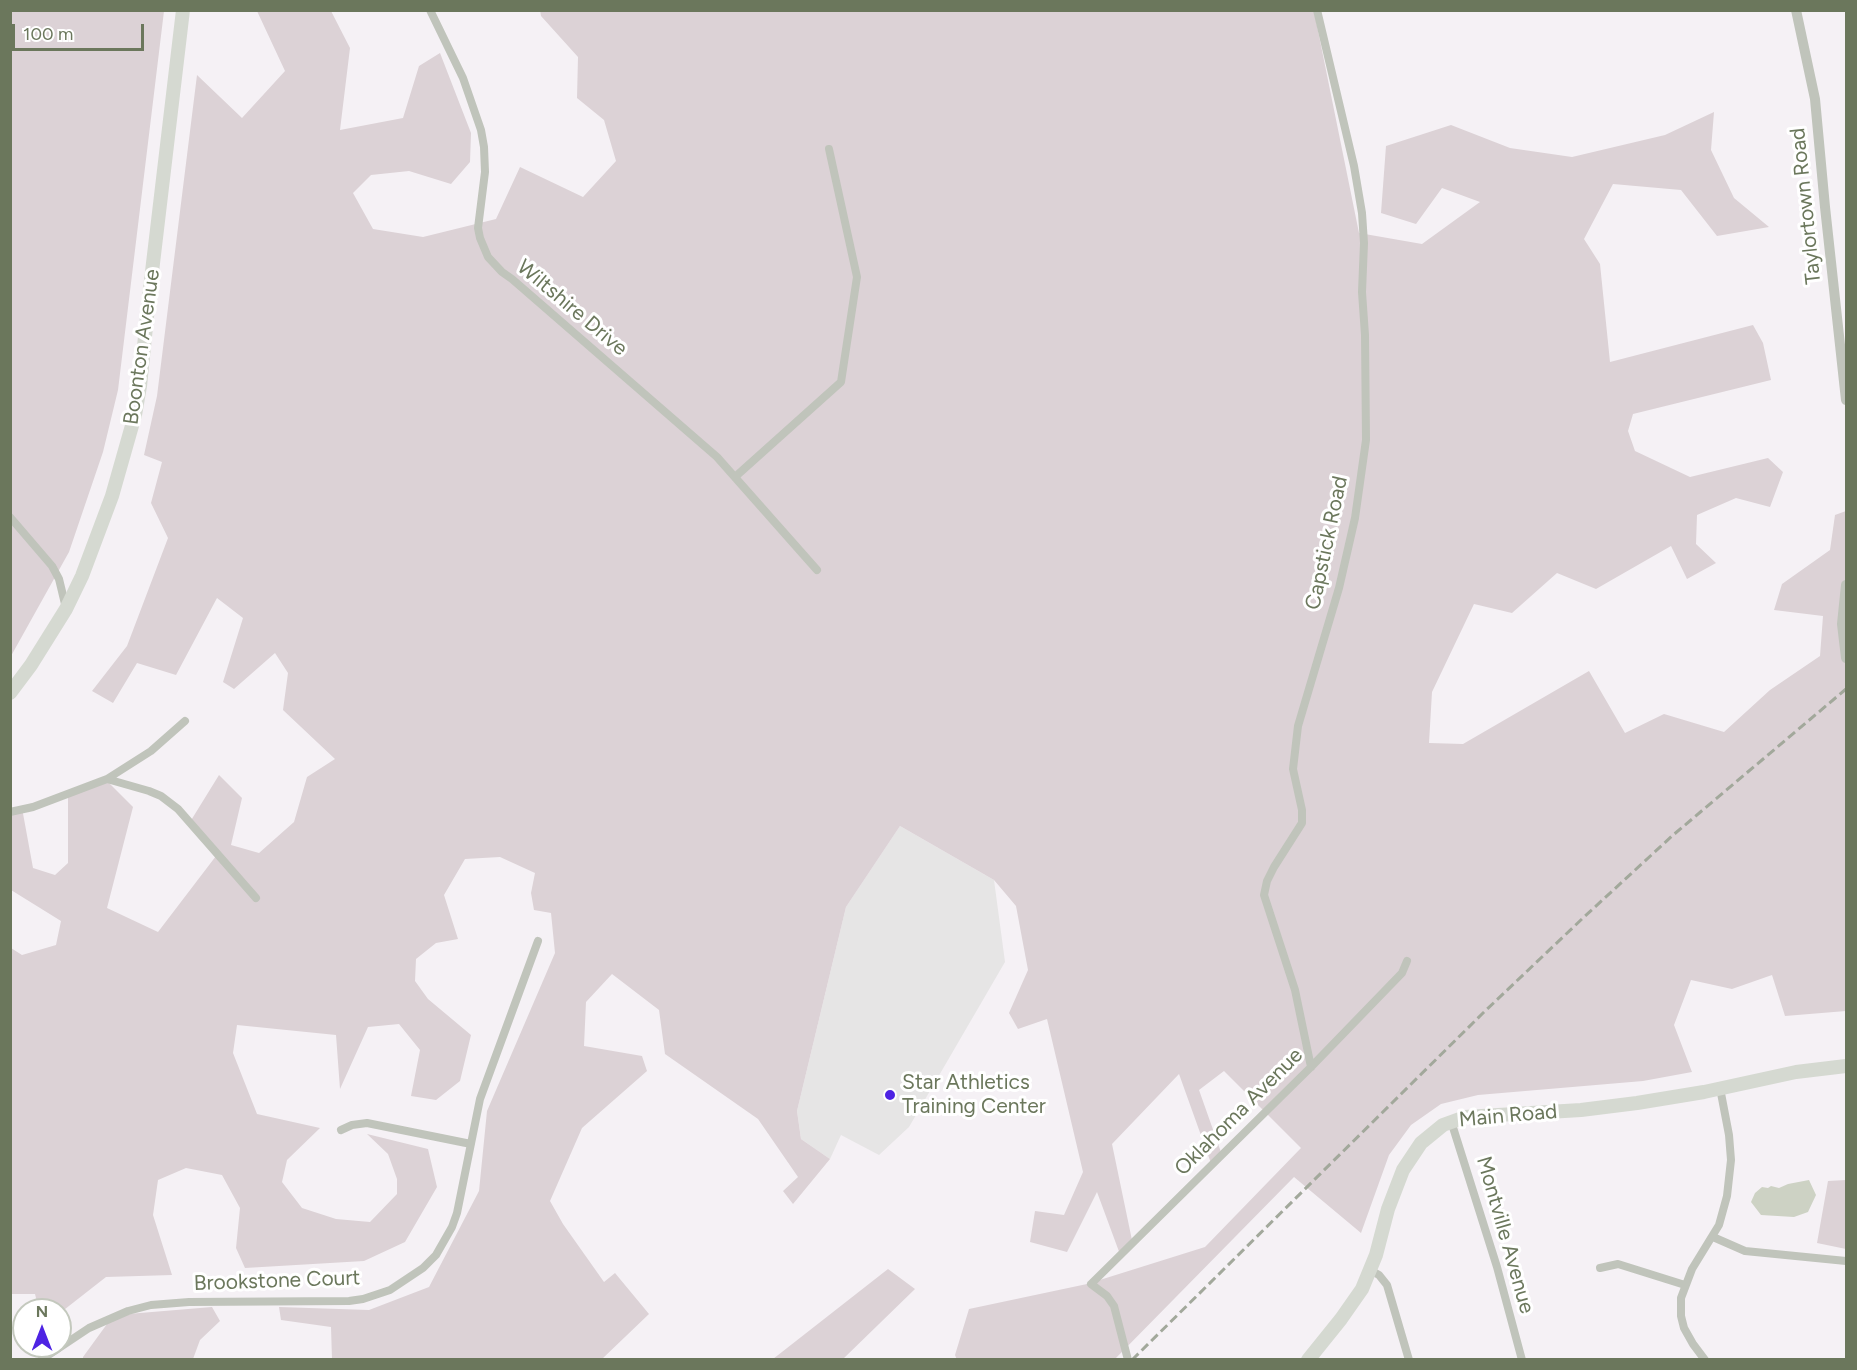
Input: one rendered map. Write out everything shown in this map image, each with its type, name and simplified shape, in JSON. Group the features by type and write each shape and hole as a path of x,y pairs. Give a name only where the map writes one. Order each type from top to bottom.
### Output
{"main road":[{"name":"Boonton Avenue","path":"10,693 66,609 82,576 112,496 135,415 183,10"},
{"name":"Main Road","path":"1308,1359 1352,1304 1370,1270 1388,1209 1403,1170 1426,1137 1451,1120 1465,1117 1581,1110 1720,1088 1796,1072 1846,1066"}],"street":[{"name":"Wiltshire Drive","path":"430,10 463,78 481,130 485,172 478,228 488,257 502,272 709,450 817,570"},
{"name":"Capstick Road","path":"1311,1067 1295,990 1264,895 1267,881 1274,867 1302,823 1302,810 1293,770 1298,726 1339,588 1355,518 1366,440 1362,213 1354,166 1317,10"},
{"name":"Taylortown Road","path":"1796,10 1815,99 1825,207 1845,370 1846,400"},
{"path":"735,477 841,382 857,277 829,149"},
{"path":"10,517 52,566 59,579 66,609"},
{"path":"1846,585 1842,624 1846,658"},
{"path":"10,812 33,807 108,779 152,751 185,721"},
{"path":"108,779 161,796 188,821 255,898"},
{"name":"Brookstone Court","path":"40,1359 98,1323 151,1305 189,1302 349,1301 377,1296 423,1268 444,1243 457,1213 480,1099 538,941"},
{"name":"Oklahoma Avenue","path":"1128,1359 1114,1306 1107,1296 1091,1284 1311,1067 1402,973 1407,961"},
{"path":"1705,1359 1684,1328 1681,1310 1685,1285 1692,1269 1713,1237 1727,1196 1730,1169 1729,1135 1720,1088"},
{"name":"Montville Avenue","path":"1451,1120 1497,1267 1522,1359"},
{"path":"341,1130 352,1125 367,1123 471,1144"},
{"path":"1713,1237 1745,1251 1846,1261"},
{"path":"1600,1268 1618,1264 1685,1285"},
{"path":"1370,1270 1379,1275 1387,1285 1409,1359"}],"shaded area":[{"path":"540,10 1314,11 1359,233 1422,244 1480,202 1442,188 1416,224 1381,213 1386,146 1451,125 1510,148 1572,157 1665,135 1714,112 1711,150 1734,198 1769,227 1717,236 1681,190 1613,184 1584,239 1600,264 1610,362 1753,325 1763,343 1771,380 1633,414 1628,431 1635,451 1690,477 1768,458 1783,472 1770,507 1736,498 1697,515 1696,544 1716,563 1687,579 1671,546 1596,589 1557,573 1512,613 1474,604 1432,692 1429,743 1463,744 1589,671 1625,733 1664,714 1724,732 1770,690 1820,656 1823,616 1774,610 1782,584 1830,550 1835,515 1846,511 1846,1011 1785,1016 1772,975 1732,989 1691,980 1674,1025 1692,1072 1643,1081 1478,1095 1441,1104 1411,1125 1389,1155 1361,1233 1294,1177 1115,1359 957,1360 955,1355 969,1309 1087,1284 1205,1247 1301,1148 1224,1071 1199,1090 1222,1155 1212,1166 1179,1074 1112,1144 1133,1245 1121,1257 1097,1192 1067,1252 1030,1242 1035,1211 1064,1215 1083,1172 1047,1019 1018,1029 1009,1013 1028,970 1016,906 994,880 900,826 846,907 797,1111 801,1139 830,1159 793,1204 783,1191 798,1177 758,1119 665,1054 659,1010 612,974 586,1002 584,1046 642,1056 647,1071 582,1128 550,1201 563,1224 604,1282 615,1273 649,1314 602,1359 332,1359 331,1327 281,1320 279,1307 369,1310 429,1287 479,1191 487,1111 555,953 551,913 534,910 531,893 535,873 500,857 465,859 444,895 458,939 436,943 416,959 415,981 428,999 471,1035 460,1081 436,1100 411,1096 420,1050 399,1024 368,1027 340,1089 336,1035 237,1025 233,1053 257,1114 320,1128 287,1160 282,1182 302,1208 336,1219 370,1222 397,1194 397,1179 388,1154 367,1134 428,1149 437,1187 405,1242 364,1261 245,1268 236,1248 240,1208 222,1175 186,1168 158,1180 153,1215 172,1275 106,1277 72,1304 72,1298 36,1298 35,1294 11,1294 11,948 22,955 56,945 61,921 11,890 11,811 22,808 33,868 55,875 68,863 68,794 107,781 133,807 107,908 158,932 216,856 190,822 219,775 242,798 231,845 259,853 294,822 307,777 335,759 283,710 288,673 275,653 234,689 223,682 243,618 217,598 176,675 137,663 113,703 92,691 127,646 168,538 151,503 162,462 144,455 157,396 197,75 242,118 285,71 257,11 331,11 350,48 340,130 403,118 419,66 440,53 471,133 470,162 451,184 409,171 371,175 353,193 373,229 423,237 496,219 520,167 583,197 616,161 604,120 577,98 578,57 541,16"},
{"path":"11,11 164,11 118,390 103,452 69,552 11,656"},
{"path":"900,826 994,880 1005,962 909,1127 879,1155 841,1135 830,1159 801,1139 797,1111 846,907"},
{"path":"1809,1180 1816,1195 1808,1212 1794,1217 1761,1215 1751,1202 1755,1193 1762,1187 1779,1188"},
{"path":"1846,1180 1846,1249 1817,1243 1828,1181"},
{"path":"888,1269 915,1289 843,1359 773,1359"},
{"path":"212,1307 220,1321 200,1340 193,1359 83,1360 107,1324 128,1314"}],"railway":[{"path":"1132,1360 1483,1013 1583,918 1672,836 1846,689"}],"place":[{"name":"Star Athletics Training Center","path":"890,1095"}]}
